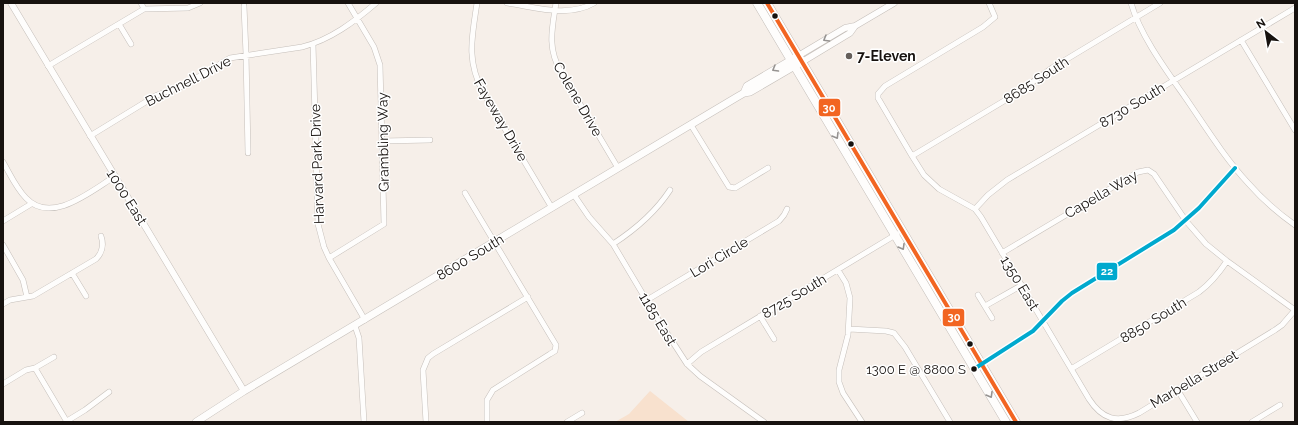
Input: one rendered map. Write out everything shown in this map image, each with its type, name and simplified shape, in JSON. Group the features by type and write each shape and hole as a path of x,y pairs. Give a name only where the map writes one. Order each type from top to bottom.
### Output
{"main road":[{"path":"756,3 796,61 903,231 1016,422"},
{"path":"767,3 796,61 895,235 1006,422"},
{"name":"8600 South","path":"196,422 205,420 244,391 744,93 746,86 796,61"}],"street":[{"name":"1000 East","path":"11,3 114,177 244,391"},
{"path":"141,3 144,9"},
{"path":"48,66 144,9 188,8 200,3"},
{"name":"Grambling Way","path":"328,258 384,224 380,65 374,48 348,3"},
{"name":"Buchnell Drive","path":"90,136 157,96 182,86 230,58 246,54 302,47 313,44 325,39 357,19 376,3"},
{"name":"Fayeway Drive","path":"477,3 471,50 476,76 483,92 552,208"},
{"path":"507,3 555,10 575,11 583,9 594,3"},
{"name":"Colene Drive","path":"556,3 551,38 557,66 618,168"},
{"name":"8600 South","path":"796,61 845,28 855,26 894,3"},
{"path":"974,209 939,190 924,175 880,103 878,94 885,86 983,27 995,17 989,3"},
{"path":"1131,3 1135,18 1173,81 1235,168 1260,196 1295,225"},
{"name":"8685 South","path":"912,156 1019,92 1052,68 1160,3"},
{"path":"244,6 248,153"},
{"name":"8730 South","path":"974,209 988,195 1007,180 1295,8"},
{"path":"119,24 131,44"},
{"path":"1241,40 1295,130"},
{"name":"Harvard Park Drive","path":"313,44 318,224 328,258 365,320"},
{"path":"691,125 729,186 735,188 768,168"},
{"path":"383,141 430,140"},
{"path":"3,162 22,194 31,204 45,208 62,207 114,177"},
{"path":"974,369 1024,338 1043,322 1072,292 1160,240 1186,221 1200,208 1235,168"},
{"name":"Capella Way","path":"1002,253 1131,176 1143,170 1148,170 1154,174 1186,221 1206,244 1295,310"},
{"path":"613,244 646,220 670,190"},
{"path":"465,193 555,342 556,348 550,354 493,390 487,400 487,422"},
{"name":"1185 East","path":"574,195 589,217 613,244 646,300 687,364 700,376 764,422"},
{"path":"3,221 31,204"},
{"name":"Lori Circle","path":"646,300 779,221 787,209"},
{"name":"1350 East","path":"974,209 983,221 1022,285 1089,399"},
{"name":"8725 South","path":"687,364 701,352 903,231"},
{"path":"3,304 10,300 27,297 40,292 100,255 103,246 101,236"},
{"path":"3,245 23,280 27,297"},
{"name":"8850 South","path":"1071,369 1199,292 1217,277 1227,261"},
{"path":"838,270 846,283 849,293 849,329 838,376 840,388 862,422"},
{"path":"72,273 86,296"},
{"path":"985,306 1022,285"},
{"path":"978,295 992,318"},
{"path":"426,422 423,370 428,358 528,297"},
{"name":"Marbella Street","path":"1089,399 1099,412 1106,417 1127,420 1275,330 1282,325 1295,310"},
{"path":"760,316 774,339"},
{"path":"355,326 359,338 364,422"},
{"path":"849,329 886,331 894,333 905,346 950,422"},
{"path":"3,384 26,370 35,368 54,357"},
{"path":"35,368 67,422 109,392"},
{"path":"1177,389 1197,422"},
{"path":"1252,422 1280,405"},
{"path":"567,422 582,413"}],"shaded area":[{"path":"650,391 689,422 615,422 629,414"}],"transit line":[{"name":"30","path":"767,3 1016,422"},
{"name":"22","path":"974,369 1033,331 1062,301 1072,293 1174,230 1199,208 1235,168"}],"place":[{"name":"7-Eleven","path":"849,56"},
{"name":"1300 E @ 8800 S","path":"974,369"}]}
